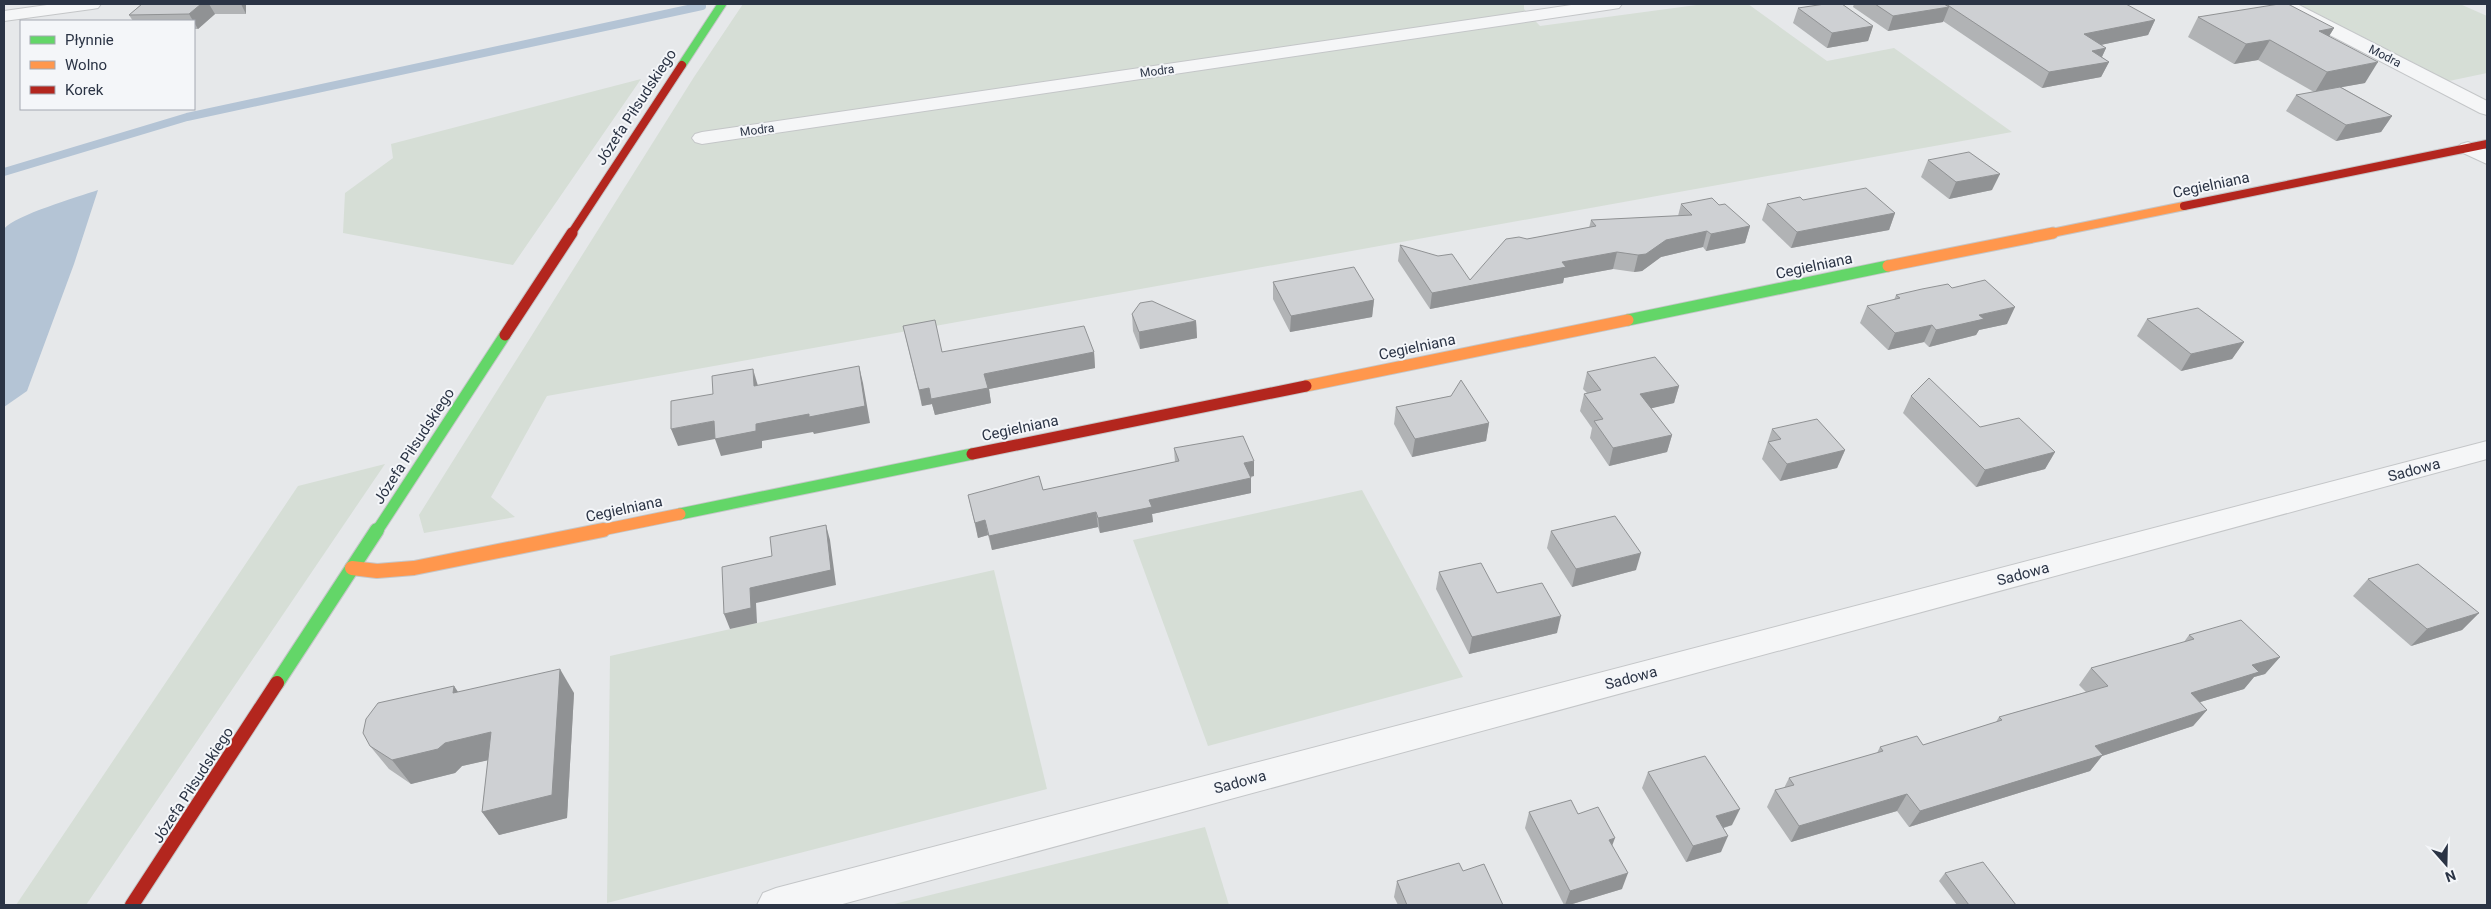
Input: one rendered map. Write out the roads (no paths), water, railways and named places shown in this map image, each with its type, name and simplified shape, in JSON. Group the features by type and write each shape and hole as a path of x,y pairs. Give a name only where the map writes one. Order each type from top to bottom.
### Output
{"street":[{"path":"4,16 92,4"},
{"name":"Józefa Piłsudskiego","path":"132,905 722,4"},
{"name":"Modra","path":"702,138 1613,4"},
{"name":"Modra","path":"2284,4 2487,109"},
{"path":"2478,146 2487,158"},
{"name":"Cegielniana","path":"352,568 377,571 414,568 2478,146"},
{"name":"Sadowa","path":"776,905 2487,450"}],"water":[{"path":"98,190 74,264 27,391 4,407 4,229 33,212"}],"waterway":[{"path":"4,172 187,117 702,6"}]}
